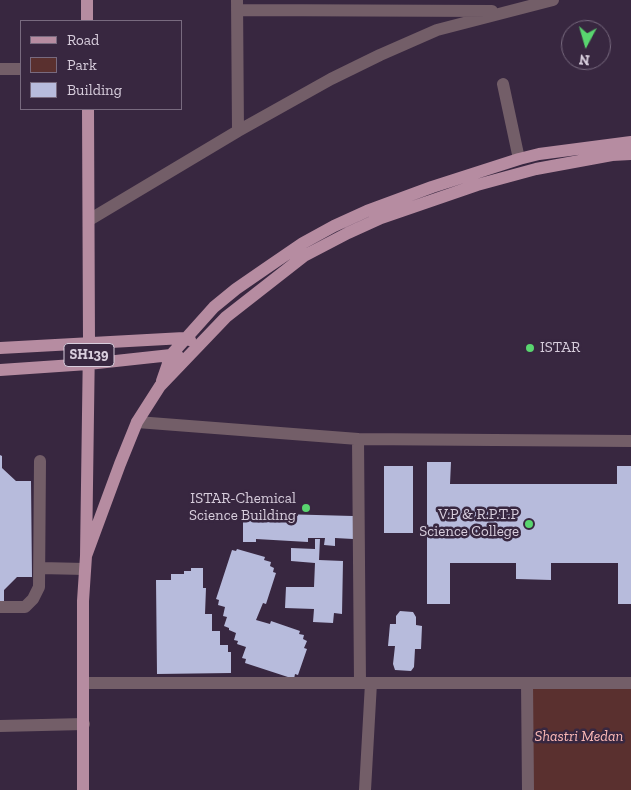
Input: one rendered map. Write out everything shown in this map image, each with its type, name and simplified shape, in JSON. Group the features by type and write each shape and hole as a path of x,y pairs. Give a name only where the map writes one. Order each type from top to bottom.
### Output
{"main road":[{"path":"87,0 87,20"},
{"name":"SH139","path":"83,790 83,601 86,556 90,220 88,110"},
{"path":"160,386 171,355 184,338 214,307 236,289 303,243 334,226 367,211 432,187 519,159 539,154 631,142"},
{"path":"86,556 137,422 160,386 226,317 304,256 381,218 477,185 536,169 612,155 631,154"},
{"path":"0,348 184,338 200,343"},
{"path":"0,370 88,364 171,355 188,358"}],"street":[{"path":"90,220 238,131 331,79 380,55 437,30 553,0"},
{"path":"238,131 237,5 510,11"},
{"path":"0,69 20,69"},
{"path":"503,84 519,159"},
{"path":"137,422 358,439 631,441"},
{"path":"358,439 366,683 365,790"},
{"path":"0,607 25,607 34,599 39,587 40,461"},
{"path":"40,568 85,569"},
{"path":"84,683 631,683"},
{"path":"527,683 528,790"},
{"path":"0,726 84,724"}],"green space":[{"name":"Shastri Medan","path":"527,683 631,683 631,790 528,790"}],"building":[{"path":"0,455 2,456 2,468 16,481 31,481 32,577 17,577 4,590 4,604 0,604"},
{"name":"V.P & R.P.T.P Science College","path":"427,462 451,462 450,484 617,484 617,466 631,466 631,604 618,604 618,563 551,563 551,580 516,579 516,563 450,563 450,604 427,604"},
{"path":"384,466 413,466 413,533 384,533"},
{"path":"243,513 353,516 353,539 335,538 335,546 324,545 325,538 308,538 308,542 256,539 256,542 243,542"},
{"path":"315,539 320,539 319,560 343,561 342,614 334,613 333,623 313,622 314,609 285,608 286,587 314,587 315,563 291,561 291,548 315,549"},
{"path":"237,549 265,557 264,560 271,562 270,566 274,568 273,572 276,573 266,604 263,603 256,620 270,624 271,621 300,631 299,634 304,635 303,639 307,641 304,648 307,649 298,675 295,674 294,679 245,663 246,659 242,658 246,647 237,644 238,641 234,640 236,633 224,626 227,617 223,616 225,607 218,605 219,600 216,599 232,550 236,551"},
{"path":"191,568 203,568 203,588 206,588 205,614 212,614 212,631 220,631 220,645 228,645 228,652 231,652 231,673 157,674 156,580 171,580 171,574 184,574 184,571 191,571"},
{"path":"400,611 413,612 416,617 416,625 422,626 421,649 415,649 414,667 411,671 395,670 393,664 395,646 388,646 390,624 396,624 396,616"}],"place":[{"name":"ISTAR","path":"530,348"},
{"name":"ISTAR-Chemical Science Building","path":"306,508"},
{"name":"V.P & R.P.T.P Science College","path":"529,524"}]}
